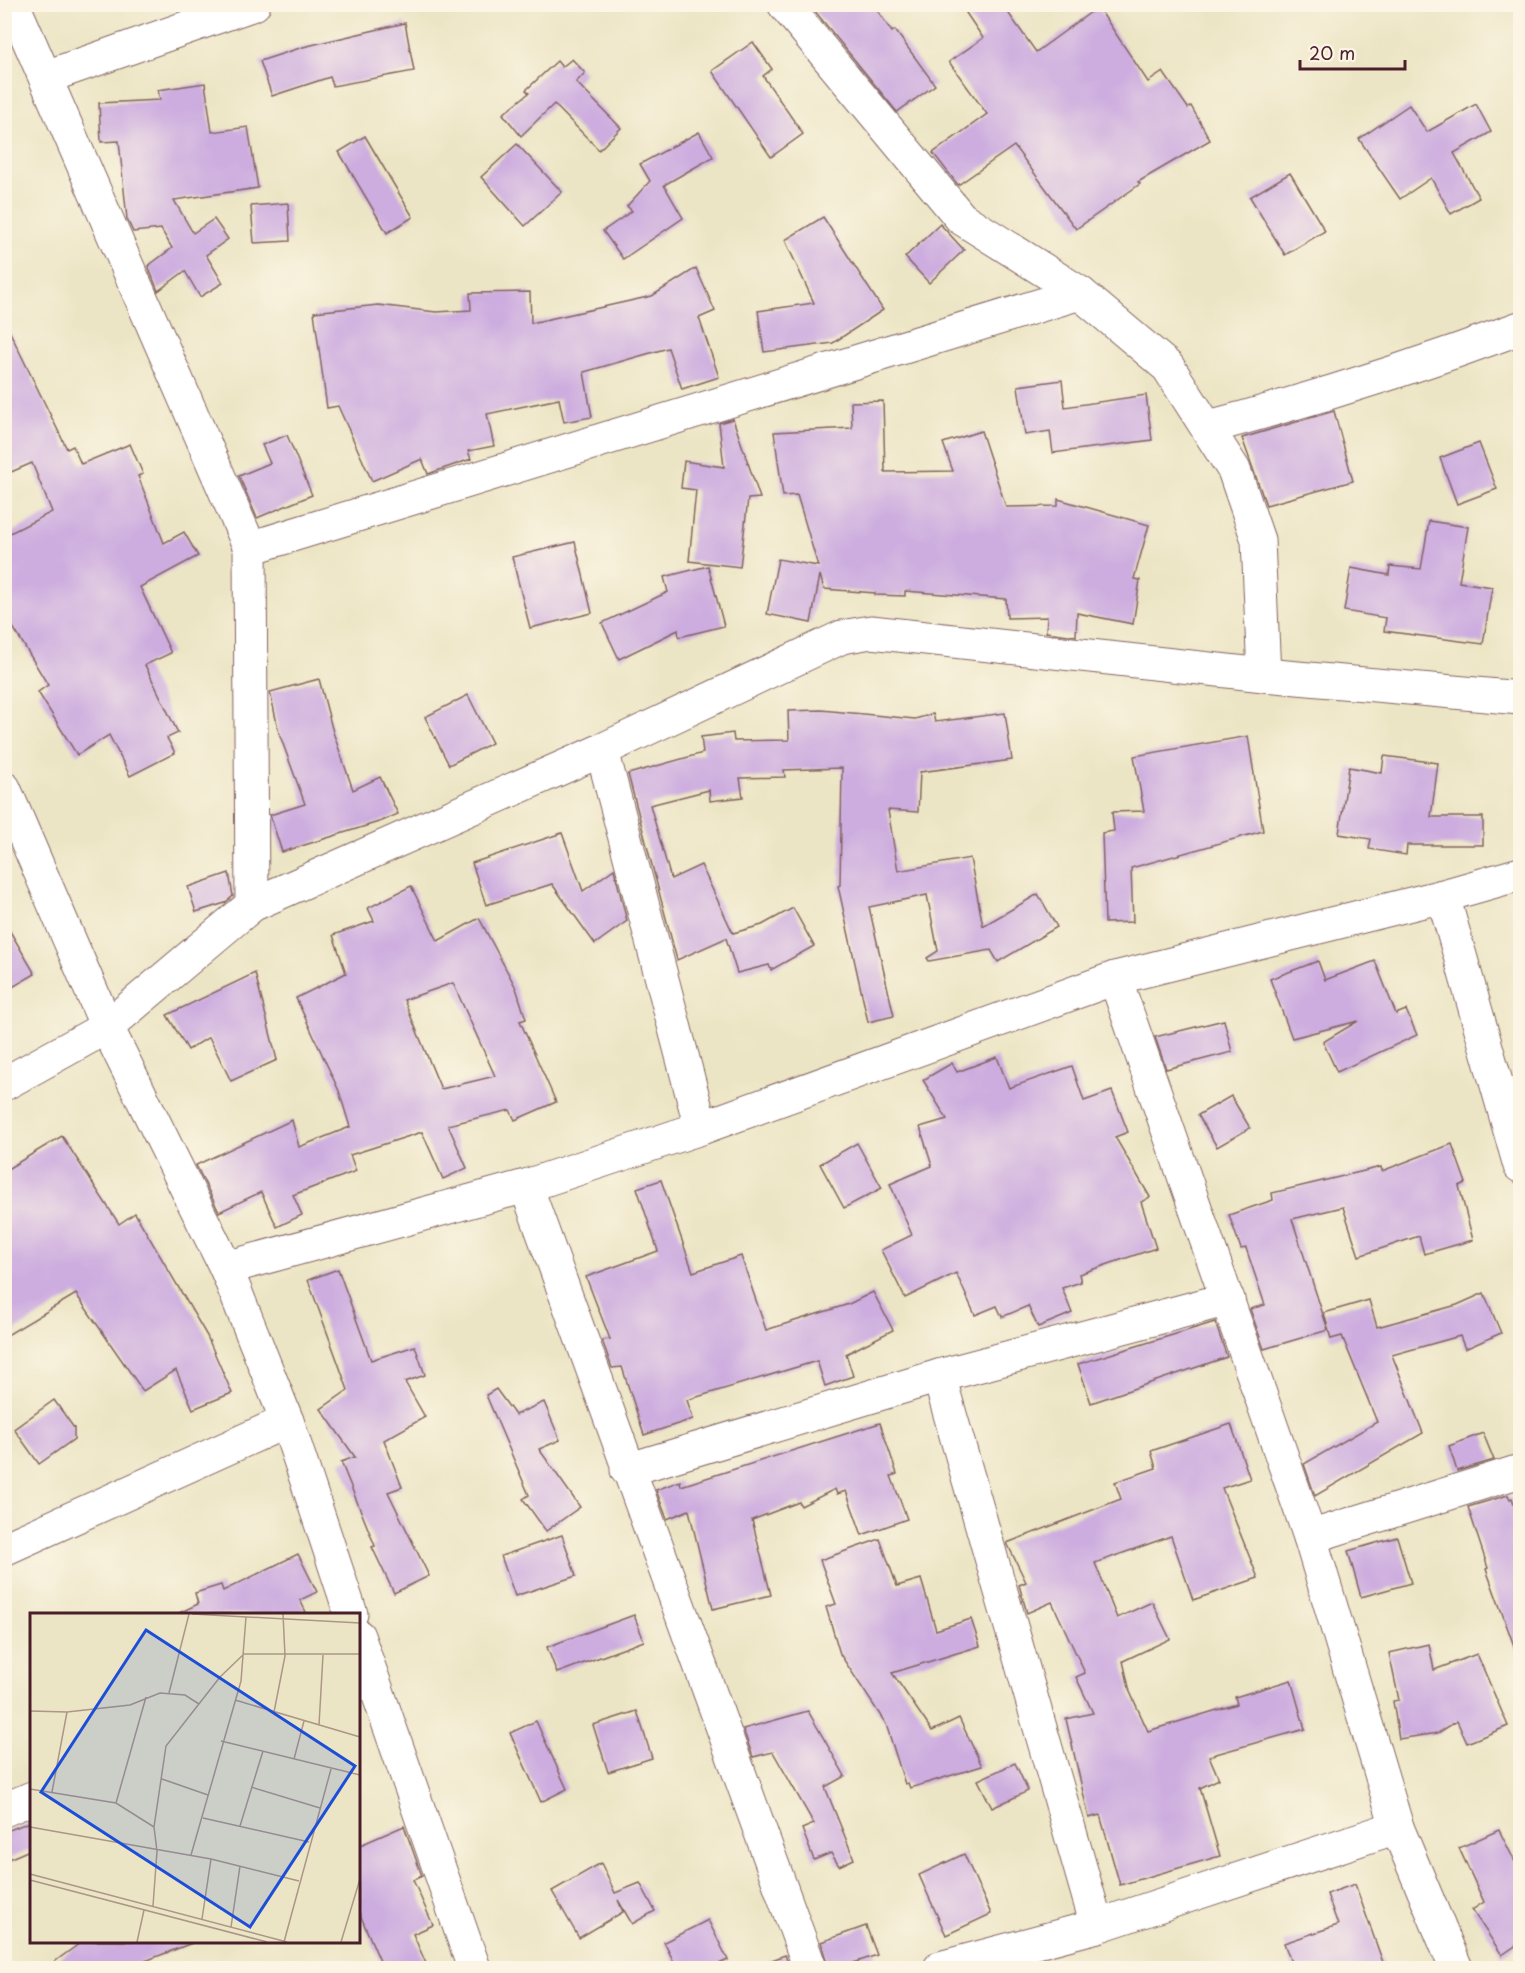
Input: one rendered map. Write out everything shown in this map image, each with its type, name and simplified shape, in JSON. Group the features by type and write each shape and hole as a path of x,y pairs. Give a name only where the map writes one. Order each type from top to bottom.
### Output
{"street":[{"path":"13,4 250,548 252,905"},
{"path":"46,77 254,4"},
{"path":"783,4 961,218 1080,293 1168,368 1209,427 1234,470 1258,540 1264,675"},
{"path":"250,548 1080,293"},
{"path":"1209,427 1295,404 1426,363 1521,328"},
{"path":"4,1084 107,1027 252,905 602,750 842,637 871,632 1264,675 1521,698"},
{"path":"602,750 701,1128"},
{"path":"4,788 107,1027 226,1268 287,1421 350,1613"},
{"path":"226,1268 526,1186 701,1128 1115,978 1443,896 1521,874"},
{"path":"1443,896 1521,1166"},
{"path":"1115,978 1310,1537 1397,1827 1456,1968"},
{"path":"526,1186 627,1470 810,1968"},
{"path":"627,1470 939,1376 1228,1299"},
{"path":"939,1376 1097,1926"},
{"path":"4,1549 287,1421"},
{"path":"1310,1537 1521,1471"},
{"path":"360,1643 474,1968"},
{"path":"4,1810 30,1799"},
{"path":"940,1968 1097,1926 1397,1827"}],"building":[{"path":"809,4 873,4 892,32 895,30 935,85 897,112"},
{"path":"960,4 1002,4 1036,52 1098,7 1148,82 1163,72 1188,108 1191,106 1210,140 1138,182 1140,184 1076,229 1014,146 958,185 933,153 987,114 949,62 983,38"},
{"path":"405,23 414,71 333,86 330,77 272,96 260,61 303,47"},
{"path":"753,42 772,69 763,76 803,134 771,157 712,71"},
{"path":"572,59 585,73 576,82 621,128 599,150 554,104 521,136 503,114 529,93 526,90 557,61 562,67"},
{"path":"205,83 212,132 248,127 258,188 174,200 193,233 214,219 228,239 206,255 223,283 200,297 185,271 158,291 148,266 172,248 161,229 133,232 127,219 119,141 101,142 99,103 160,100 158,90"},
{"path":"1476,104 1491,132 1454,153 1479,198 1451,214 1431,178 1400,199 1359,139 1409,105 1427,132"},
{"path":"699,132 713,157 664,185 683,218 623,259 603,231 632,211 627,206 650,181 640,164"},
{"path":"365,136 413,217 387,233 339,152"},
{"path":"517,144 562,192 525,226 481,177"},
{"path":"1290,173 1325,231 1285,255 1250,197"},
{"path":"288,203 290,241 254,243 251,206"},
{"path":"823,217 883,310 833,343 764,352 758,311 814,303 785,240"},
{"path":"940,224 964,250 929,283 905,257"},
{"path":"696,268 715,311 699,318 719,377 682,389 668,348 584,372 592,417 564,422 559,399 487,414 494,446 468,451 471,459 428,474 422,459 372,481 338,406 327,408 314,312 378,305 436,312 471,310 470,293 530,292 531,323 652,296"},
{"path":"4,320 67,449 73,446 81,464 130,444 143,474 138,476 164,543 184,532 198,556 140,587 171,653 145,665 178,733 167,738 175,753 130,776 109,735 77,755 38,692 48,685 13,627 4,632 4,536 52,512 32,463 4,475"},
{"path":"1062,380 1065,407 1146,395 1152,440 1053,453 1050,431 1025,435 1018,386"},
{"path":"883,401 885,472 953,471 943,443 981,431 1006,507 1058,506 1058,499 1149,525 1134,579 1140,580 1133,624 1077,613 1076,636 1046,632 1047,617 1007,618 1006,599 905,591 905,596 875,595 875,593 824,589 820,575 811,623 767,614 778,559 818,566 797,495 783,496 774,432 852,428 851,402"},
{"path":"1334,411 1353,481 1266,505 1242,438"},
{"path":"733,419 760,498 748,499 740,567 689,561 696,490 681,488 684,461 724,467 719,423"},
{"path":"287,435 312,495 257,518 239,476 270,463 262,445"},
{"path":"1479,443 1497,489 1457,504 1440,458"},
{"path":"1429,521 1468,527 1459,582 1492,587 1483,644 1384,631 1386,618 1344,611 1351,568 1389,575 1390,566 1421,569"},
{"path":"575,542 592,613 530,628 512,557"},
{"path":"708,566 724,626 679,637 678,630 619,659 602,623 668,592 664,577"},
{"path":"319,679 333,732 353,790 380,777 398,814 282,852 270,815 305,804 279,733 270,692"},
{"path":"468,695 492,743 449,765 425,717"},
{"path":"821,710 915,719 933,714 935,722 1005,713 1012,760 920,772 918,812 888,810 898,871 970,858 983,926 1038,894 1057,927 998,962 991,950 929,961 927,958 938,951 927,895 869,907 894,1016 868,1022 838,886 840,885 842,768 784,770 785,777 740,778 743,797 710,801 709,790 650,805 671,879 701,865 733,933 762,925 793,908 814,946 771,970 769,965 737,973 726,938 677,960 628,774 703,753 701,737 733,733 734,741 789,740 788,711"},
{"path":"1248,736 1263,831 1131,868 1133,922 1105,923 1102,833 1114,831 1112,812 1144,811 1134,756"},
{"path":"1384,756 1438,763 1431,817 1483,817 1483,845 1407,845 1406,855 1369,849 1371,839 1339,834 1349,767 1382,773"},
{"path":"562,833 583,891 614,869 627,921 595,944 552,884 486,905 472,863"},
{"path":"229,873 233,896 225,903 196,912 188,887"},
{"path":"411,886 438,941 479,918 516,988 526,1019 520,1021 556,1102 515,1120 510,1110 448,1125 467,1168 443,1179 422,1132 350,1155 356,1171 293,1195 302,1215 277,1227 261,1192 219,1212 196,1165 292,1120 299,1147 350,1127 339,1091 296,998 346,973 333,935 374,921 368,908","holes":["453,983 495,1076 441,1089 404,1000"]},
{"path":"4,921 35,974 4,992"},
{"path":"1318,961 1325,980 1375,961 1396,1014 1406,1010 1417,1035 1337,1072 1323,1042 1358,1021 1292,1038 1270,979"},
{"path":"255,973 277,1060 231,1081 209,1037 188,1050 167,1015"},
{"path":"1224,1020 1232,1052 1166,1069 1155,1037"},
{"path":"997,1057 1009,1088 1072,1066 1084,1101 1112,1091 1128,1132 1115,1137 1150,1197 1141,1202 1156,1248 1079,1274 1081,1282 1062,1288 1072,1313 1038,1327 1028,1306 1002,1317 997,1306 975,1315 956,1273 905,1298 881,1250 912,1235 890,1184 932,1166 920,1127 947,1119 923,1080 952,1063 957,1072"},
{"path":"1231,1096 1250,1128 1217,1147 1198,1115"},
{"path":"62,1136 119,1224 135,1213 207,1336 232,1393 193,1409 176,1370 143,1391 76,1294 4,1337 4,1171"},
{"path":"857,1143 882,1188 844,1208 820,1164"},
{"path":"1452,1144 1466,1183 1459,1186 1473,1240 1424,1254 1419,1236 1359,1256 1343,1207 1292,1219 1328,1330 1264,1349 1250,1309 1265,1305 1246,1248 1241,1249 1229,1215 1273,1200 1272,1193 1381,1167 1382,1171"},
{"path":"661,1180 693,1272 741,1256 766,1330 849,1304 873,1292 893,1330 846,1354 853,1376 825,1386 817,1361 687,1400 693,1419 644,1435 622,1367 612,1368 602,1340 610,1339 586,1277 658,1251 637,1188"},
{"path":"338,1269 371,1360 415,1346 425,1375 405,1382 425,1417 384,1440 402,1487 388,1492 429,1576 394,1593 372,1547 375,1546 341,1462 355,1457 321,1409 348,1390 308,1280"},
{"path":"1484,1293 1501,1333 1465,1349 1460,1336 1392,1355 1423,1433 1315,1496 1304,1464 1377,1422 1342,1336 1331,1339 1324,1313 1369,1300 1377,1327 1457,1305"},
{"path":"1215,1322 1227,1357 1091,1403 1078,1364"},
{"path":"496,1389 515,1415 544,1402 560,1440 539,1449 580,1507 546,1531 523,1499 529,1495 486,1395"},
{"path":"54,1400 74,1428 74,1439 39,1464 14,1429"},
{"path":"880,1423 897,1474 891,1476 907,1519 862,1535 846,1491 837,1494 835,1489 801,1506 799,1502 752,1520 771,1595 713,1609 689,1510 667,1519 656,1490 680,1481 681,1486"},
{"path":"1231,1424 1250,1479 1222,1488 1258,1578 1193,1600 1171,1536 1095,1563 1117,1618 1152,1602 1170,1639 1123,1661 1130,1692 1148,1731 1237,1704 1235,1697 1291,1680 1305,1729 1209,1756 1219,1779 1200,1788 1220,1856 1120,1885 1100,1815 1089,1818 1066,1719 1093,1713 1076,1677 1085,1673 1052,1602 1027,1613 1019,1585 1026,1582 1007,1543 1121,1499 1115,1482 1156,1468 1151,1451"},
{"path":"1483,1433 1494,1460 1457,1471 1449,1446"},
{"path":"1508,1495 1510,1499 1512,1498 1521,1524 1521,1654 1517,1654 1486,1569 1488,1568 1468,1507"},
{"path":"562,1535 576,1576 515,1596 501,1556"},
{"path":"1397,1537 1411,1583 1361,1597 1348,1551"},
{"path":"880,1539 897,1586 921,1579 936,1630 971,1619 980,1646 892,1673 932,1731 959,1718 982,1766 910,1788 908,1783 905,1784 886,1724 840,1654 826,1607 836,1604 820,1560"},
{"path":"298,1554 317,1592 300,1600 306,1613 179,1613 198,1604 195,1593 221,1585 223,1591"},
{"path":"634,1615 644,1641 557,1673 547,1647"},
{"path":"1429,1644 1434,1670 1477,1654 1508,1726 1467,1743 1457,1721 1438,1733 1399,1739 1393,1701 1399,1700 1389,1653"},
{"path":"637,1711 652,1758 608,1772 593,1725"},
{"path":"808,1711 845,1776 825,1787 854,1859 839,1866 831,1853 814,1860 802,1829 814,1824 773,1752 753,1757 743,1729"},
{"path":"536,1721 567,1789 541,1802 510,1733"},
{"path":"1015,1763 1028,1791 992,1808 978,1780"},
{"path":"30,1822 30,1850 4,1861 4,1832"},
{"path":"404,1826 422,1876 413,1880 433,1925 413,1934 428,1968 383,1968 360,1915 360,1845"},
{"path":"1499,1830 1521,1874 1521,1942 1502,1955 1472,1910 1484,1902 1459,1848"},
{"path":"964,1854 991,1914 946,1935 919,1875"},
{"path":"601,1863 615,1893 640,1883 655,1911 632,1924 618,1900 623,1912 579,1938 552,1891"},
{"path":"1355,1884 1385,1968 1293,1968 1284,1943 1338,1925 1327,1894"},
{"path":"708,1920 728,1960 709,1968 677,1968 664,1942"},
{"path":"866,1926 877,1955 839,1968 828,1968 821,1942"},
{"path":"80,1943 192,1943 127,1968 46,1968"},
{"path":"785,1955 790,1968 759,1968 759,1965"}]}
